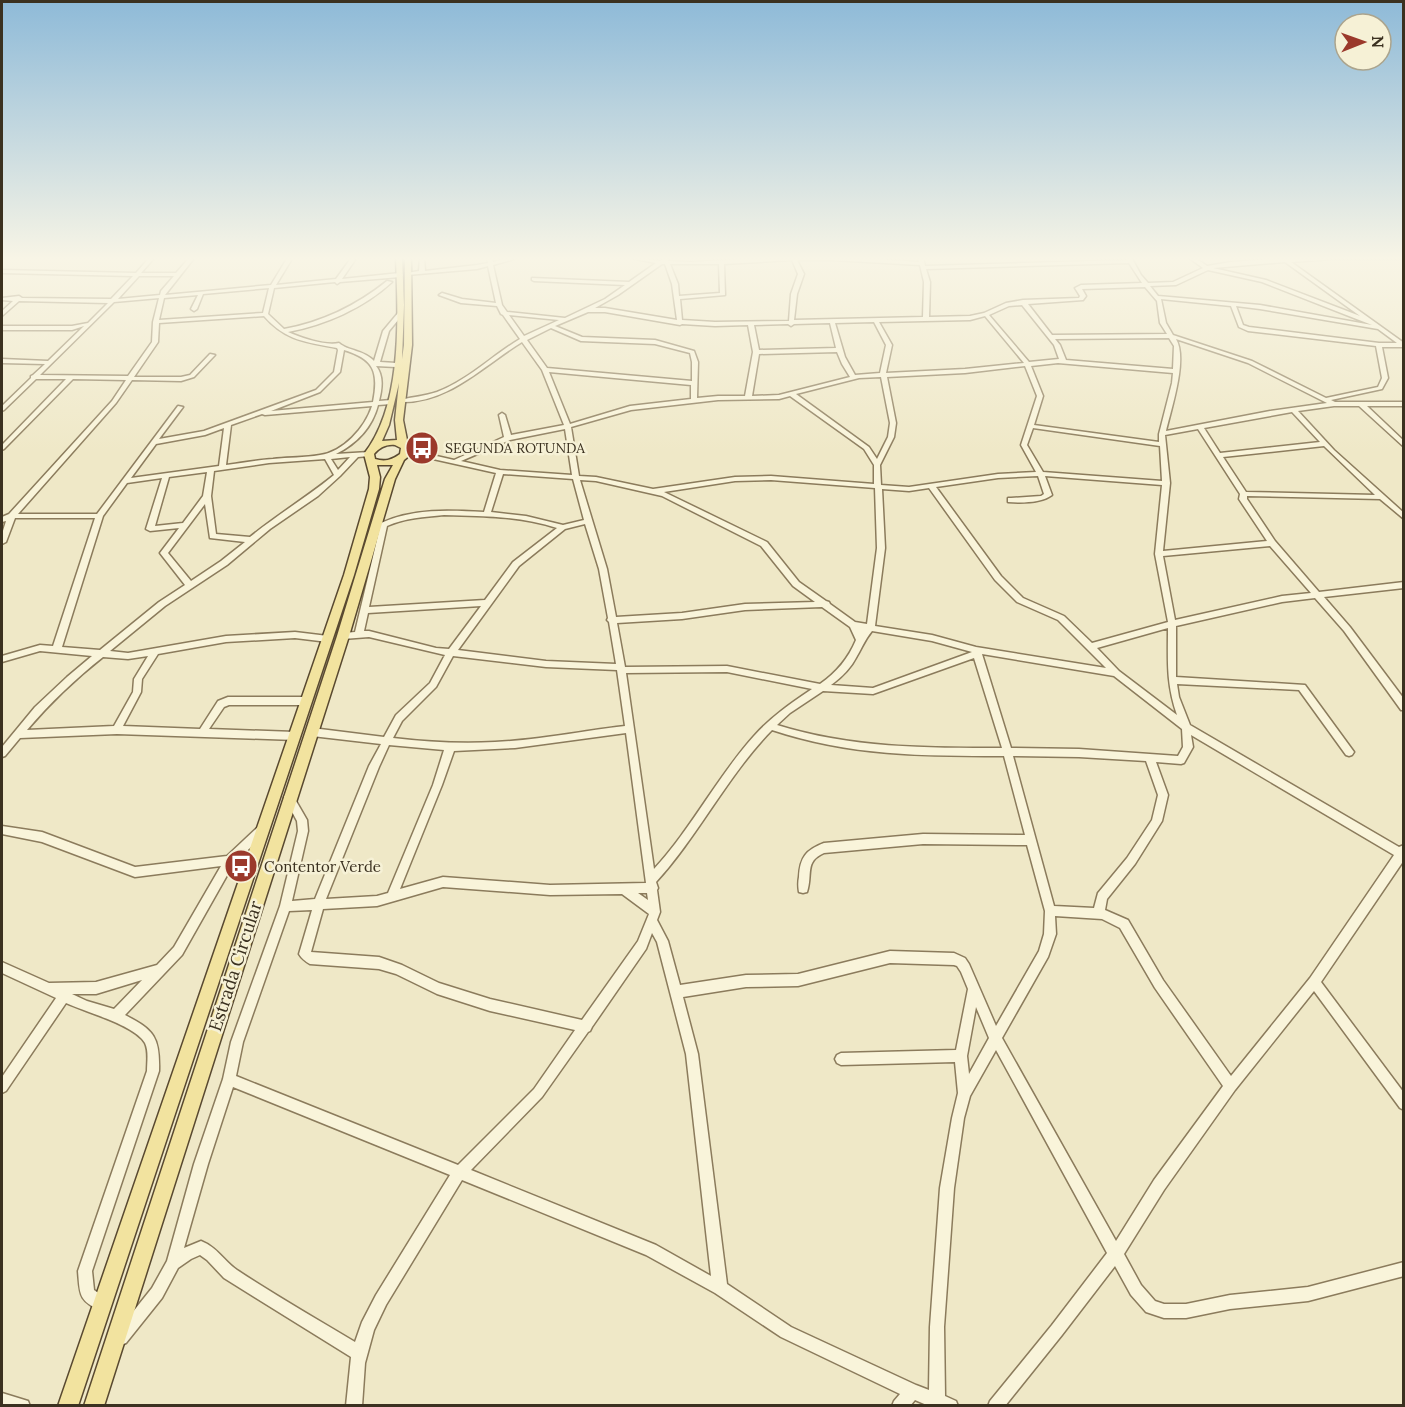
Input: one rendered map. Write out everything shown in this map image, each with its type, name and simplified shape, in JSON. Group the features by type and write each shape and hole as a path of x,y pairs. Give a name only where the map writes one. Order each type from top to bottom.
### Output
{"main road":[{"name":"Estrada Circular","path":"68,1406 333,625 374,489 372,454 391,402 399,323"},
{"name":"Estrada Circular","path":"94,1406 289,797 343,636 386,490 403,451 399,420 408,345 407,323"},
{"path":"389,442 403,451 382,464 372,454 389,442"}],"street":[{"path":"2,542 12,516 74,448 130,379 155,342 156,325 172,323"},
{"path":"275,323 284,331 303,339 353,349 374,364 396,365"},
{"path":"284,331 311,323"},
{"path":"326,456 348,445 361,433 376,404 379,379 374,364 386,331 393,323"},
{"path":"511,323 545,370 568,426 575,477 603,569 621,668 628,729 653,883 654,917 692,1054 720,1288"},
{"path":"402,401 425,399 451,390 522,339 557,323"},
{"path":"717,323 751,325 809,323"},
{"path":"832,323 838,350 853,377"},
{"path":"285,906 377,901 443,882 550,890 624,889 653,883 676,854 734,766 770,726 822,688 846,666 855,655 860,640 871,627 881,548 877,465 891,437 893,423 883,374 889,345 877,323"},
{"path":"993,323 1027,363 1040,396 1024,448 1041,474 1047,497 1011,500"},
{"path":"1040,323 1051,337 1063,361"},
{"path":"770,726 801,738 839,743 1008,753 1082,753 1181,760 1188,747 1186,727 1175,697 1172,680 1172,624 1159,554 1166,483 1162,434 1176,371 1177,346 1163,323"},
{"path":"1240,323 1241,326 1248,329 1379,345 1403,345"},
{"path":"1347,323 1377,328"},
{"path":"1370,323 1403,345"},
{"path":"2,328 72,328 88,324"},
{"path":"2,404 18,393 88,324"},
{"path":"748,398 756,352 751,325"},
{"path":"551,326 581,339 655,342 688,350 694,354 696,362 692,382 694,400"},
{"path":"72,328 79,333"},
{"path":"1051,337 1172,336 1250,362 1320,403 1404,404"},
{"path":"155,442 192,436 228,425 318,391 337,372 341,350 337,344"},
{"path":"1162,434 1294,410 1380,388 1385,378 1379,345"},
{"path":"756,352 838,350"},
{"path":"33,377 187,378 200,369 212,355"},
{"path":"456,461 508,438 568,426 630,408 694,400 793,395 853,377 965,371 1063,361 1176,371"},
{"path":"2,362 47,362"},
{"path":"545,370 692,382"},
{"path":"2,448 71,378"},
{"path":"793,395 867,448 877,465"},
{"path":"254,414 391,402"},
{"path":"1362,405 1404,445"},
{"path":"57,648 99,516 180,406"},
{"path":"1294,410 1325,444 1404,517"},
{"path":"502,415 508,438"},
{"path":"222,468 228,425"},
{"path":"1030,426 1162,444"},
{"path":"1200,427 1244,494 1246,506 1272,543 1317,594 1404,707"},
{"path":"1218,455 1325,444"},
{"path":"403,451 500,472 575,477 654,492 764,544 796,584 854,625 932,638 976,652 1116,673"},
{"path":"124,482 326,456 372,454"},
{"path":"2,753 52,695 162,604 190,586 338,475 356,455"},
{"path":"326,456 338,475"},
{"path":"210,470 207,496 213,536 252,540"},
{"path":"487,515 500,472"},
{"path":"654,492 735,479 771,478 877,487 932,487 998,476 1041,474 1166,483"},
{"path":"166,477 150,529 184,525"},
{"path":"932,487 1012,594 1020,600 1061,618 1116,673 1186,727 1402,852 1314,982 1231,1086 1160,1185 1117,1252 995,1406"},
{"path":"1244,494 1382,497"},
{"path":"190,586 164,553 207,496"},
{"path":"359,633 387,522 436,513 536,519 563,527"},
{"path":"2,520 12,516 99,516"},
{"path":"586,1027 490,1005 437,988 398,969 379,963 310,958 305,954 318,905 386,739 399,718 433,685 451,653 516,564 563,527 588,521"},
{"path":"1159,554 1200,553 1230,545 1272,543"},
{"path":"1090,647 1172,624 1282,599 1404,585"},
{"path":"364,610 486,603"},
{"path":"611,620 682,616 745,608 826,604"},
{"path":"310,635 333,625"},
{"path":"854,625 860,640"},
{"path":"343,636 359,633 451,653 554,664 621,668 727,669 822,688 873,691 976,652"},
{"path":"2,659 40,648 57,648 99,656 154,653 226,639 310,635 328,639"},
{"path":"964,1094 1044,953 1050,934 1050,911 1008,753 976,652"},
{"path":"117,730 137,692 138,679 154,653"},
{"path":"1172,680 1190,683 1302,687 1349,752"},
{"path":"202,733 221,704 228,701 307,701"},
{"path":"312,732 386,739 423,746 450,747 506,745 628,729"},
{"path":"19,734 117,730 294,736"},
{"path":"392,896 408,852 428,813 450,747"},
{"path":"1099,914 1102,897 1131,861 1157,821 1163,795 1150,758"},
{"path":"114,1347 157,1293 173,1263 201,1164 229,1079 237,1042 285,906 303,831 302,820 289,797"},
{"path":"116,1016 164,968 194,927 230,860 263,829"},
{"path":"2,830 42,837 135,872 230,860"},
{"path":"803,888 806,860 812,852 825,848 923,839 1030,840"},
{"path":"624,889 654,917"},
{"path":"1050,911 1099,914 1124,924 1159,984 1231,1086"},
{"path":"354,1406 357,1352 369,1321 460,1172 538,1093 642,945 654,917"},
{"path":"675,992 746,981 798,980 880,959 912,957 961,962 995,1037 1117,1252 1136,1290 1151,1307 1164,1311 1186,1311 1230,1302 1308,1294 1404,1269"},
{"path":"2,967 64,996 116,1016 148,1037 154,1045 153,1071 86,1270 87,1294 102,1304"},
{"path":"49,988 96,988 164,968"},
{"path":"1314,982 1404,1104"},
{"path":"229,1079 651,1250 720,1288 786,1332 913,1392 944,1403 937,1327 947,1188 964,1094 961,1056 974,992"},
{"path":"2,1087 64,996"},
{"path":"841,1059 961,1056"},
{"path":"173,1263 201,1248 212,1255 229,1273 357,1352"},
{"path":"899,1406 913,1392"},
{"path":"2,1401 23,1406"}],"place":[{"name":"SEGUNDA ROTUNDA","path":"422,448"},
{"name":"Contentor Verde","path":"241,866"}]}
